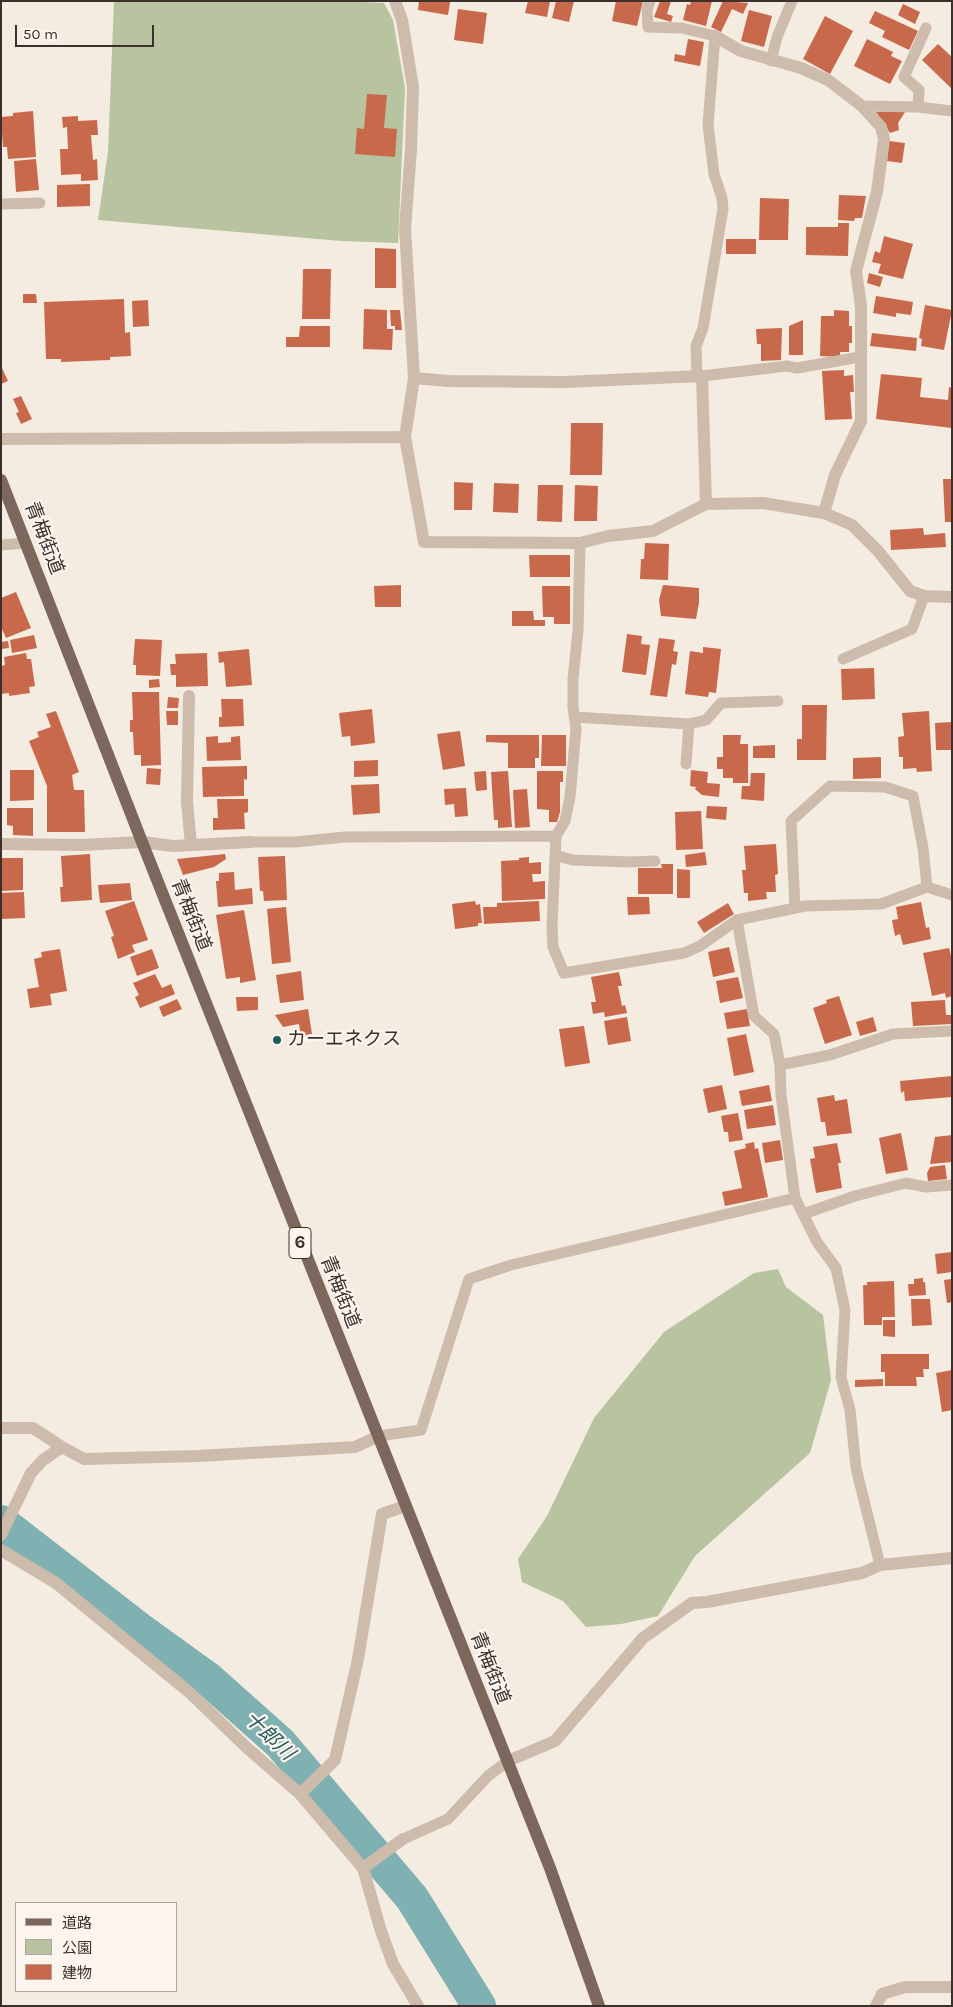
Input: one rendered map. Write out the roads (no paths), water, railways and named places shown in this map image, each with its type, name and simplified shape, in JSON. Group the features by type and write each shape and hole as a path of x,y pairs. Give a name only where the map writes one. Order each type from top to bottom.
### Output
{"main road":[{"name":"青梅街道","path":"1,480 142,842 550,1868 599,2006"}],"street":[{"path":"395,1 402,20 413,87 412,149 405,229 414,378 405,437 424,542 580,543 608,536 653,531 706,504 757,503 824,513 852,525 878,550 910,591 924,596 952,597"},
{"path":"715,36 741,51 801,68 828,80 862,106 881,127 884,139 877,192 856,271 861,306 861,421 835,475 824,513"},
{"path":"414,378 448,381 564,382 700,376 706,504"},
{"path":"1,439 405,437"},
{"path":"189,696 187,802 191,845"},
{"path":"1,844 81,845 142,842 173,846 251,842"},
{"path":"1,1428 33,1428 62,1448 84,1459 198,1456 354,1447 379,1436"},
{"path":"1,1534 31,1473 43,1460 62,1448"},
{"path":"300,1794 335,1760 358,1659 382,1514 406,1506"},
{"path":"1,1550 56,1583 189,1692 246,1747 300,1794 363,1868 380,1928 393,1964 418,2006"},
{"path":"508,1761 555,1741 643,1638 692,1603 707,1602 862,1574 880,1565 952,1558"},
{"path":"363,1868 403,1839"},
{"path":"876,2006 882,1994 905,1987 952,1987"}],"lane":[{"path":"650,1 646,10 648,27 682,28 715,36 708,125 714,174 724,209 703,328 696,346 700,376 787,366 797,368 860,357"},
{"path":"771,61 777,37 792,1"},
{"path":"918,106 919,90 904,77 926,28"},
{"path":"862,106 918,106 952,111"},
{"path":"1,204 40,203"},
{"path":"1,545 26,543"},
{"path":"580,543 578,630 573,679 576,729 570,797 565,821 556,836 552,926 553,947 564,973 684,953 700,946 737,920 804,906 881,904 927,887 952,895"},
{"path":"843,659 912,629 924,596"},
{"path":"574,717 689,724 706,720 721,703 778,701"},
{"path":"686,764 689,724"},
{"path":"795,908 791,821 830,786 885,787 913,796 923,848 927,887"},
{"path":"251,842 294,842 345,837 556,836"},
{"path":"555,855 573,860 655,861"},
{"path":"737,920 754,1016 774,1034 780,1065 781,1094 794,1198 817,1242 836,1268 838,1276 845,1310 840,1377 850,1410 856,1468 880,1565"},
{"path":"780,1065 830,1054 893,1034 952,1030"},
{"path":"803,1214 855,1196 906,1183 926,1187 952,1185"},
{"path":"379,1436 421,1430 469,1279 510,1265 794,1198"},
{"path":"403,1839 448,1819 488,1776 508,1761"}],"waterway":[{"name":"十郎川","path":"1,1522 139,1629 207,1678 280,1743 412,1898 479,2006"}],"place":[{"name":"カーエネクス","path":"277,1040"}]}
